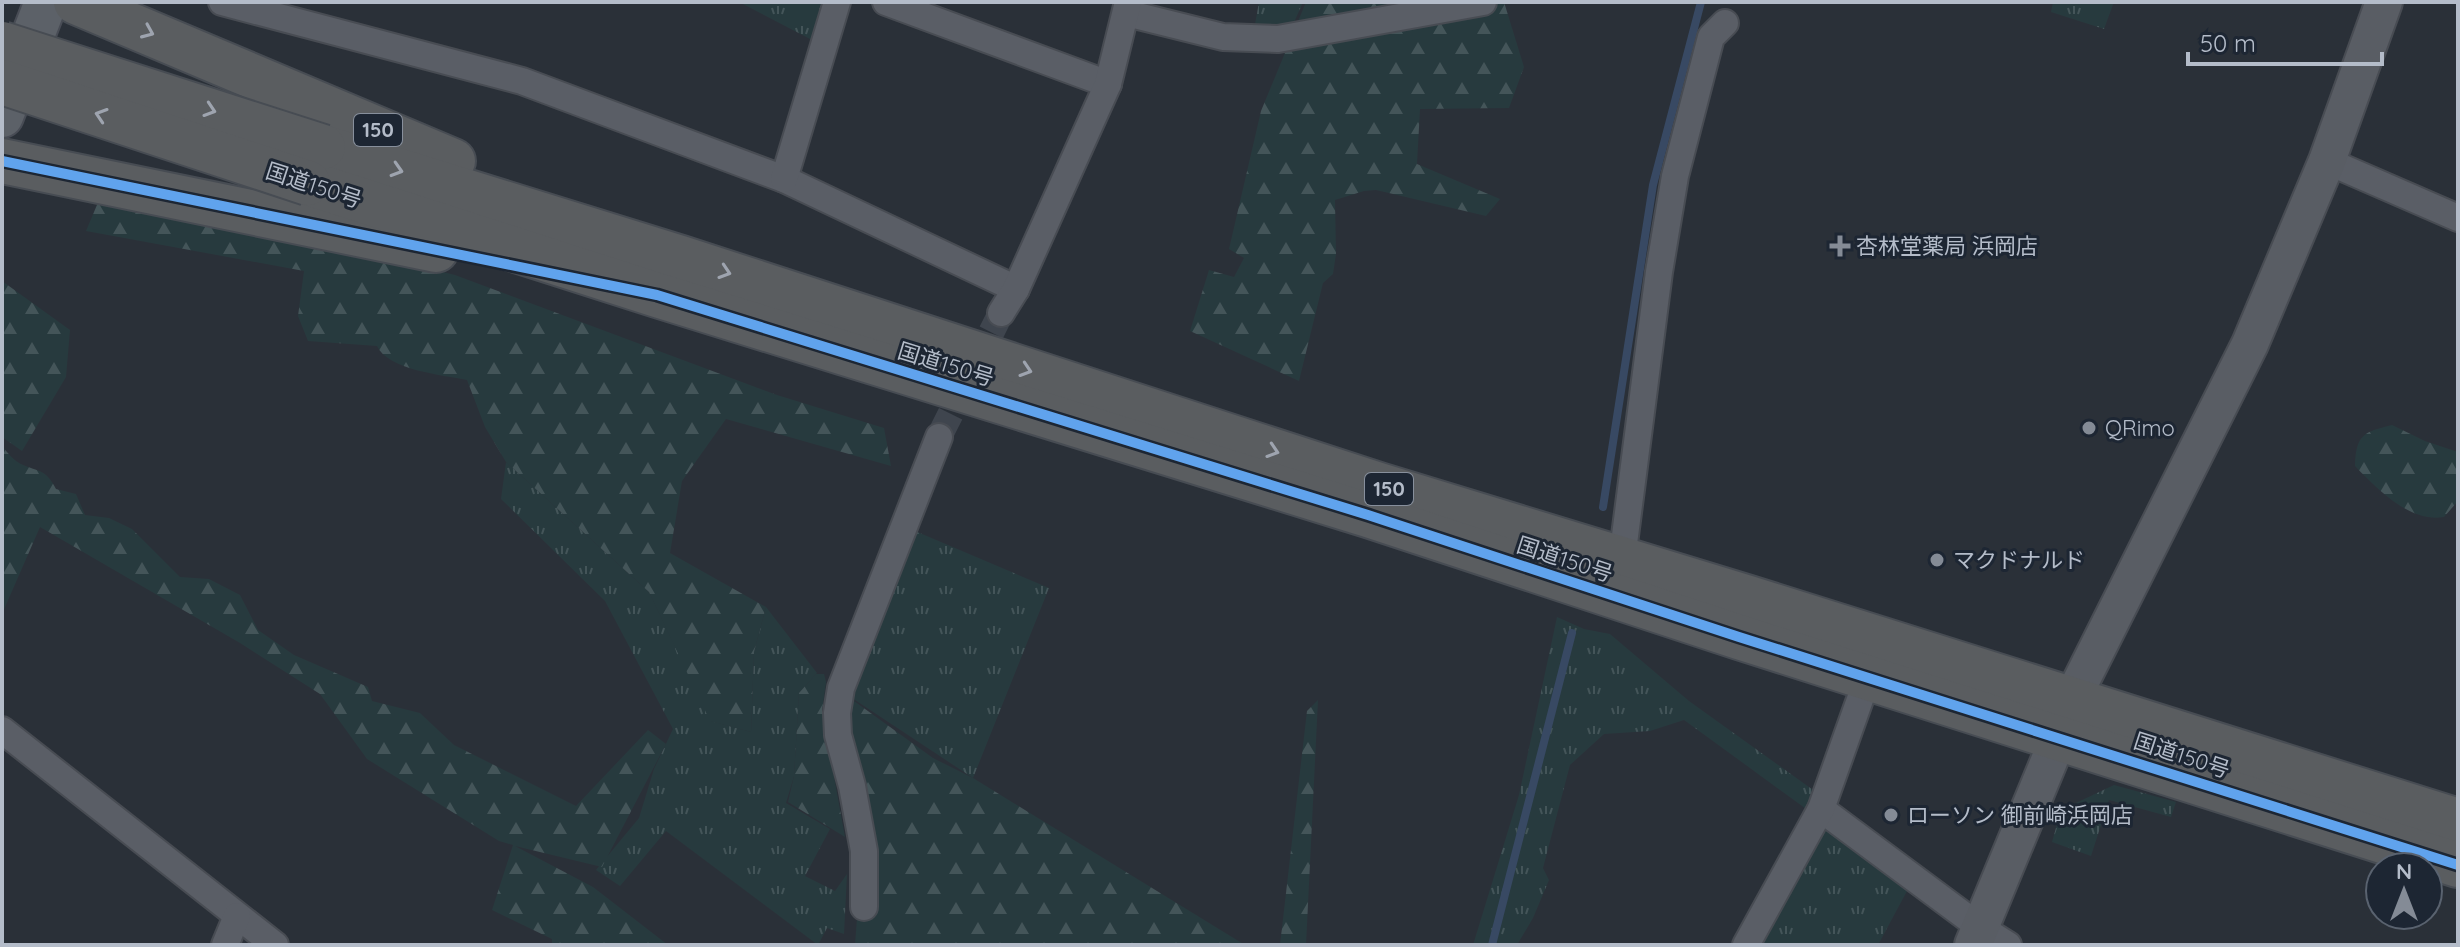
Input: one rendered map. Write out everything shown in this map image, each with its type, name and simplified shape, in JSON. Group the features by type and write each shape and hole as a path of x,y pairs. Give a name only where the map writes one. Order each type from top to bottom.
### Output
{"highway":[{"name":"150","path":"76,2 681,258"},
{"name":"国道150号","path":"2,44 657,295 1353,510 1868,677 2065,718 2458,821"},
{"name":"国道150号","path":"2,82 681,258 1364,481 1622,559 2065,718 2458,865"},
{"name":"150","path":"2,161 657,295"}],"main road":[{"path":"2,116 46,2"}],"street":[{"path":"222,2 522,81 784,179 1016,289"},
{"path":"784,179 837,2"},
{"path":"886,2 1108,84"},
{"path":"1001,313 1016,289 1108,84 1127,8 1223,37 1278,39 1483,2"},
{"path":"1821,809 1987,939 2065,718 2250,344 2327,161 2384,2"},
{"path":"1622,559 1659,272 1675,176 1711,37 1725,23"},
{"path":"2327,161 2458,218"},
{"path":"864,907 864,851 852,786 838,735 837,713 841,688 939,437"},
{"path":"1746,945 1821,809 1868,677"},
{"path":"2,730 275,945"},
{"path":"225,945 237,916"}],"green space":[{"path":"739,2 825,2 812,40"},
{"path":"1259,2 1303,2 1292,27 1254,30"},
{"path":"1306,2 1504,2 1524,67 1509,108 1420,109 1417,164 1500,199 1486,216 1376,190 1335,200 1336,254 1333,274 1323,283 1299,381 1190,331 1209,270 1234,277 1244,258 1229,249 1261,111"},
{"path":"2053,2 2114,2 2104,29 2051,12"},
{"path":"102,193 455,275 777,395 884,428 891,466 726,419 682,481 670,553 766,607 754,652 751,732 710,721 649,592 506,462 485,427 467,380 404,366 392,361 377,346 308,341 298,316 304,271 86,231"},
{"path":"2,281 70,330 66,377 22,451 2,437"},
{"path":"2392,425 2458,452 2458,501 2444,517 2419,515 2407,510 2384,494 2355,466 2357,447 2363,436"},
{"path":"2,446 18,463 45,474 56,489 76,494 85,515 109,518 132,529 180,577 209,579 240,595 258,630 294,655 368,687 372,701 420,713 454,745 576,806 648,730 666,744 602,867 515,846 593,887 668,945 552,945 552,939 492,910 513,845 499,841 367,759 320,694 240,643 40,527 2,614"},
{"path":"506,462 649,592 711,721 751,732 754,652 766,607 817,673 799,693 794,776 786,803 830,829 805,876 835,891 847,874 844,934 827,928 818,945 666,831 620,886 596,870 639,818 654,769 673,729 605,601 501,499"},
{"path":"908,528 1049,588 973,778 852,698"},
{"path":"1557,617 1584,629 1610,634 1689,701 1820,795 1809,811 1684,720 1650,731 1604,734 1570,765 1543,868 1549,880 1533,918 1517,945 1473,945 1519,795"},
{"path":"816,674 824,674 826,682 822,711 845,837 788,802 794,776 799,693"},
{"path":"1318,700 1306,945 1280,945 1307,711"},
{"path":"854,701 933,758 973,778 1245,945 855,945 867,785 845,719"},
{"path":"2114,785 2176,802 2171,817 2109,800 2091,856 2052,842 2061,810"},
{"path":"1814,822 1914,878 1878,945 1746,945"}],"waterway":[{"path":"1603,507 1653,185 1701,2"},
{"path":"1492,945 1572,633"}],"tunnel":[{"path":"939,437 1001,313"}],"cycle path":[{"path":"2,161 657,295 1368,515 1739,637 2458,865"}],"place":[{"name":"杏林堂薬局 浜岡店","path":"1840,246"},
{"name":"QRimo","path":"2089,428"},
{"name":"マクドナルド","path":"1937,560"},
{"name":"ローソン 御前崎浜岡店","path":"1891,815"}]}
